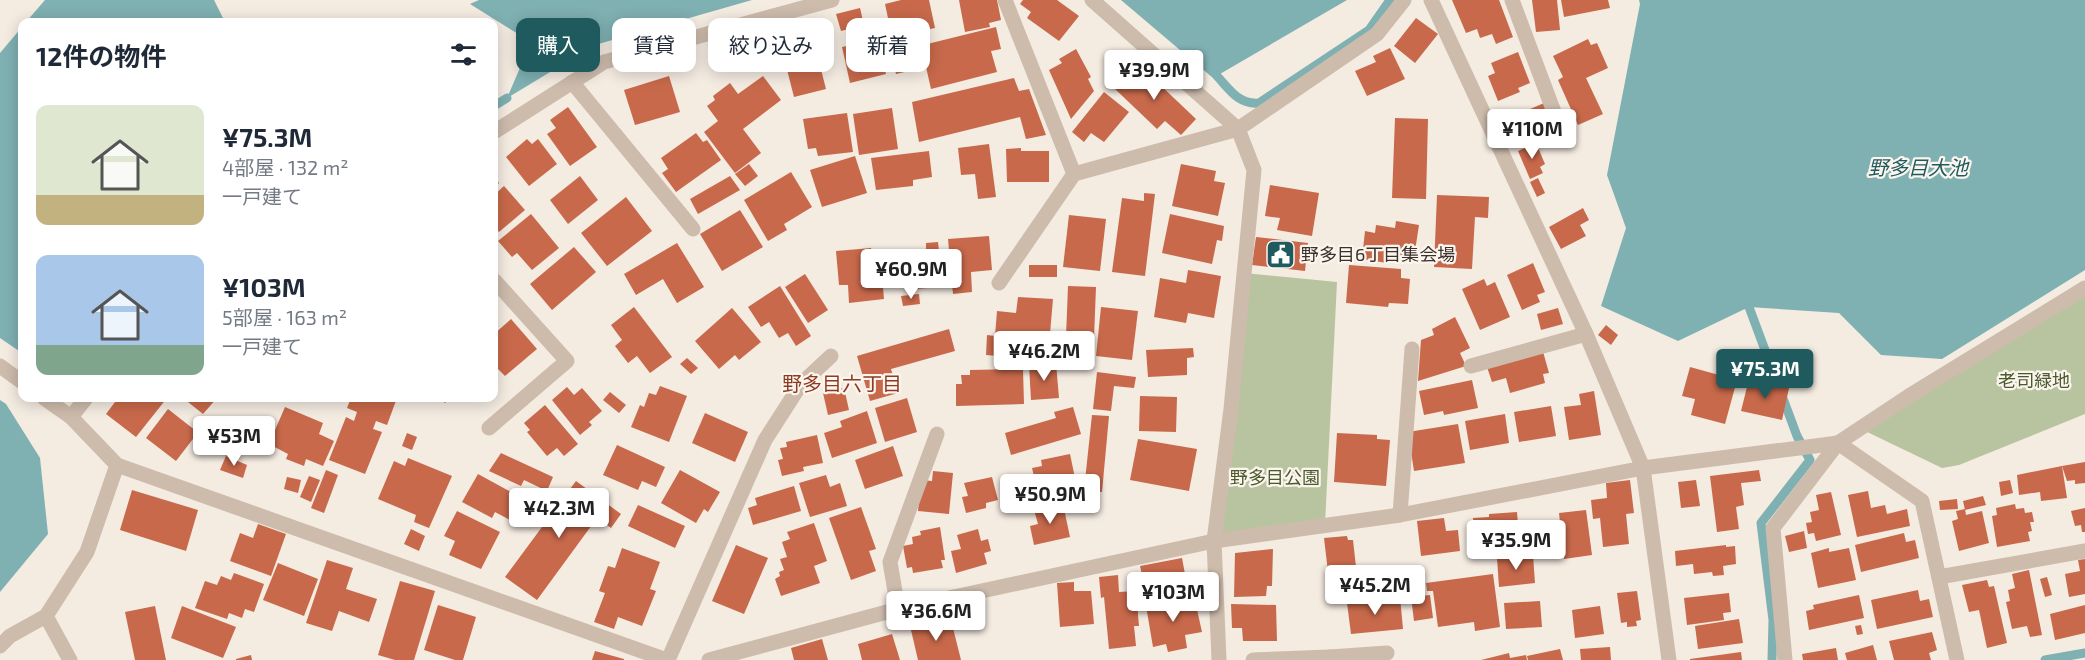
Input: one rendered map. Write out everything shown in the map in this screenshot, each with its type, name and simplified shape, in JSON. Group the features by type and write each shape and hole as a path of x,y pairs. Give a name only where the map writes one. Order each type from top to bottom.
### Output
{"street":[{"path":"498,129 604,62 832,0"},
{"path":"1005,0 1074,174"},
{"path":"1092,0 1238,129 1254,170 1231,409 1214,541 1219,660"},
{"path":"999,283 1074,174 1238,129 1377,34 1404,0"},
{"path":"1431,0 1586,334 1643,468 1669,660"},
{"path":"1512,0 1554,112"},
{"path":"572,82 693,229"},
{"path":"489,428 567,361 498,284"},
{"path":"1785,660 1773,528 1838,443 1909,396 2085,288"},
{"path":"1471,366 1586,334"},
{"path":"1400,515 1412,349"},
{"path":"50,402 71,417 117,465 667,660 765,440 801,384 831,356"},
{"path":"0,366 18,379"},
{"path":"71,417 83,402"},
{"path":"898,609 890,562 937,434"},
{"path":"709,660 898,609 1214,541 1400,515 1643,468 1838,443 1922,501 1957,660"},
{"path":"0,646 10,636 46,616 87,552 117,465"},
{"path":"1939,577 2085,551"},
{"path":"46,616 70,660"},
{"path":"1253,660 1331,659 1388,653"}],"green space":[{"name":"野多目公園","path":"1244,273 1337,282 1325,524 1214,541"},
{"name":"老司緑地","path":"2085,288 2085,414 1959,465 1942,468 1861,429"}],"water":[{"path":"45,0 214,0 223,18 29,18"},
{"path":"479,0 752,0 689,18 612,18 612,40 600,44 600,18 516,18 516,33 498,21 498,18 492,18 470,4"},
{"path":"1121,0 1347,0 1213,78"},
{"name":"野多目大池","path":"1639,0 2085,0 2085,270 1942,359 1881,355 1839,313 1749,307 1678,341 1601,306 1626,228 1607,175"},
{"path":"18,32 18,350 0,338 0,53"},
{"path":"518,72 550,72 507,98"},
{"path":"0,400 6,404 40,458 48,534 0,592"}],"building":[{"path":"901,0 929,0 935,28 930,29 930,18 888,18 885,4"},
{"path":"959,0 997,0 1001,20 989,23 990,27 965,32"},
{"path":"1023,0 1057,0 1079,16 1059,41 1027,18 1031,12 1020,4"},
{"path":"1452,0 1499,0 1513,37 1496,44 1492,34 1480,38 1477,29 1466,33"},
{"path":"1532,0 1557,0 1560,30 1536,32"},
{"path":"1561,0 1608,0 1610,8 1564,17"},
{"path":"860,8 862,18 846,18 846,30 841,31 836,14"},
{"path":"1416,18 1438,34 1415,63 1394,46"},
{"path":"996,27 1001,49 991,51 997,72 931,89 927,72 930,72 930,43"},
{"path":"1588,39 1591,45 1597,43 1608,68 1586,78 1603,114 1578,125 1558,80 1563,77 1553,56"},
{"path":"846,46 846,65 842,47"},
{"path":"1390,48 1405,79 1367,96 1355,71 1376,62 1373,56"},
{"path":"1076,49 1091,77 1088,79 1094,91 1071,119 1049,70 1062,63 1059,59"},
{"path":"1518,52 1530,83 1518,88 1520,92 1498,101 1488,76 1495,73 1491,63"},
{"path":"1137,63 1196,119 1181,135 1165,121 1157,129 1114,88"},
{"path":"788,72 822,72 826,89 794,97"},
{"path":"848,72 886,72 886,74 850,83"},
{"path":"669,76 680,112 635,125 624,90"},
{"path":"763,76 781,100 743,129 761,153 735,173 704,132 718,121 707,106 715,100 713,96 730,83 738,94"},
{"path":"1014,78 1019,91 1029,89 1046,135 1026,139 1020,117 919,142 912,102"},
{"path":"1104,92 1129,112 1104,142 1091,133 1084,142 1072,132"},
{"path":"1544,103 1561,139 1542,147 1539,138 1523,145 1510,118"},
{"path":"568,107 597,147 570,166 547,134 556,128 550,120"},
{"path":"892,108 898,149 859,155 853,114"},
{"path":"847,113 853,152 818,156 816,148 808,149 803,119"},
{"path":"1395,118 1428,119 1426,199 1392,198"},
{"path":"696,133 703,142 707,140 721,160 676,192 662,173 668,169 661,158"},
{"path":"527,139 532,144 538,139 557,164 529,186 506,157"},
{"path":"1536,143 1545,164 1540,167 1543,173 1530,179 1518,151"},
{"path":"989,144 996,197 978,199 975,174 961,175 958,148"},
{"path":"1021,148 1021,151 1049,151 1049,182 1007,182 1006,149"},
{"path":"929,151 932,177 913,180 913,186 876,190 871,158"},
{"path":"855,156 867,193 822,207 810,170"},
{"path":"749,164 758,176 745,186 735,174"},
{"path":"1181,164 1216,171 1214,181 1225,183 1218,216 1172,206"},
{"path":"791,172 812,207 784,224 787,230 768,241 744,200"},
{"path":"580,176 598,200 568,224 550,200"},
{"path":"730,176 740,190 698,214 690,199"},
{"path":"1538,178 1545,193 1537,197 1530,182"},
{"path":"1270,185 1319,193 1312,236 1277,230 1280,218 1265,216"},
{"path":"504,186 525,210 499,232 498,231 498,191"},
{"path":"1144,193 1155,194 1145,276 1112,272 1122,198 1144,201"},
{"path":"1437,195 1489,197 1488,218 1475,217 1472,269 1434,267"},
{"path":"626,197 652,231 607,266 581,233"},
{"path":"1583,208 1589,220 1580,225 1586,236 1561,249 1549,227"},
{"path":"740,210 763,247 722,271 700,234"},
{"path":"531,214 559,248 532,270 517,253 512,257 498,241"},
{"path":"1170,214 1224,226 1222,241 1217,240 1212,264 1162,253"},
{"path":"1069,215 1106,219 1100,271 1063,267"},
{"path":"1396,221 1419,225 1415,251 1407,250 1406,257 1389,254 1387,263 1362,259 1365,231 1375,233 1376,225 1395,228"},
{"path":"989,236 992,270 971,272 972,292 953,294 948,239"},
{"name":"野多目6丁目集会場","path":"1256,237 1308,243 1305,271 1252,265"},
{"path":"938,242 943,287 913,289 909,252 926,251 926,243"},
{"path":"677,243 704,287 677,303 663,279 636,295 624,274"},
{"path":"574,247 596,272 552,310 530,284"},
{"path":"871,248 873,265 881,264 884,299 849,303 848,285 839,285 836,251"},
{"path":"1533,263 1545,292 1537,295 1540,302 1522,310 1507,275"},
{"path":"1029,265 1057,265 1057,277 1029,277"},
{"path":"1349,265 1401,269 1401,278 1410,279 1408,304 1389,303 1388,307 1346,303"},
{"path":"1188,270 1221,276 1214,318 1188,313 1186,323 1154,317 1160,278 1186,283"},
{"path":"805,274 828,310 808,323 785,287"},
{"path":"1484,279 1487,286 1495,282 1510,317 1480,330 1462,289"},
{"path":"780,286 811,336 796,346 788,333 779,338 769,322 761,327 748,307"},
{"path":"1068,286 1096,287 1094,338 1066,337"},
{"path":"919,294 920,304 903,306 901,296"},
{"path":"1018,297 1053,299 1049,345 1026,344 1026,358 986,355 987,335 995,336 997,311 1016,313"},
{"path":"634,307 672,357 650,373 637,356 628,363 615,346 622,340 611,325"},
{"path":"1101,307 1138,311 1132,360 1096,356"},
{"path":"732,308 761,342 739,360 735,355 719,369 695,341"},
{"path":"1558,308 1563,324 1541,330 1537,314"},
{"path":"1455,317 1470,348 1460,353 1466,366 1418,381 1421,340 1434,335 1432,329"},
{"path":"511,319 537,349 505,376 498,369 498,330"},
{"path":"1606,325 1618,335 1611,345 1598,335"},
{"path":"949,329 955,351 891,369 898,393 870,401 857,356"},
{"path":"1193,348 1194,357 1187,358 1187,375 1148,377 1146,350"},
{"path":"1542,348 1549,373 1543,374 1545,383 1510,393 1506,378 1492,382 1486,364"},
{"path":"687,358 698,368 691,374 680,364"},
{"path":"1056,363 1059,398 1031,400 1029,365"},
{"path":"1690,367 1737,380 1725,424 1691,415 1695,399 1682,396"},
{"path":"1023,369 1024,404 956,406 956,384 962,384 961,375 970,375 970,370"},
{"path":"1097,372 1136,377 1134,388 1114,386 1111,411 1093,409"},
{"path":"1749,379 1789,388 1782,420 1741,411"},
{"path":"1472,380 1478,408 1444,415 1443,411 1424,415 1419,391"},
{"path":"660,386 687,396 669,442 631,427 640,405 644,407 649,393 656,395"},
{"path":"567,387 574,395 582,388 602,411 589,422 592,425 580,435 552,400"},
{"path":"844,388 849,410 828,415 823,393"},
{"path":"1594,391 1601,435 1569,440 1564,407 1581,405 1579,394"},
{"path":"610,392 626,405 619,413 603,400"},
{"path":"1140,396 1177,397 1176,432 1139,431"},
{"path":"907,398 917,432 885,442 875,408"},
{"path":"115,402 164,402 136,437 106,414"},
{"path":"188,402 214,402 203,414"},
{"path":"349,402 396,402 387,425 376,421 373,429 382,432 365,474 329,460 346,417 354,421 357,412 347,408"},
{"path":"545,405 578,444 564,456 557,448 547,456 527,432 530,430 524,423"},
{"path":"1551,406 1556,436 1519,442 1514,412"},
{"path":"285,407 323,423 319,434 334,441 323,466 306,459 304,466 286,459 288,454 269,444"},
{"path":"1073,407 1081,434 1011,455 1005,433 1056,418 1054,412"},
{"path":"168,409 196,431 194,434 196,435 176,461 146,438"},
{"path":"867,411 877,443 832,458 824,433 842,427 840,421"},
{"path":"705,413 748,432 735,462 692,443"},
{"path":"1505,414 1509,443 1470,450 1465,421"},
{"path":"1092,415 1109,416 1102,492 1084,490"},
{"path":"1458,424 1465,463 1414,471 1408,432"},
{"path":"407,433 417,437 412,450 402,446"},
{"path":"1337,433 1377,435 1377,439 1390,440 1386,486 1334,482"},
{"path":"817,435 823,463 803,467 804,471 782,476 778,460 783,459 780,448 787,447 786,442"},
{"path":"1138,439 1197,449 1189,491 1130,480"},
{"path":"617,445 665,467 656,487 642,481 638,490 603,475"},
{"path":"893,446 903,476 865,489 855,460"},
{"path":"501,453 553,477 547,491 524,480 521,486 489,471"},
{"path":"1070,454 1075,478 1068,480 1069,486 1038,493 1032,468 1042,466 1041,460"},
{"path":"226,456 247,465 243,478 220,470"},
{"path":"408,458 452,476 429,528 414,522 416,515 378,499 394,461 405,466"},
{"path":"2085,462 2085,483 2075,484 2075,480 2067,481 2062,466"},
{"path":"2062,466 2067,498 2041,501 2040,492 2019,495 2017,475"},
{"path":"326,470 338,475 324,513 311,508"},
{"path":"680,470 720,492 708,512 704,509 696,523 661,503"},
{"path":"1759,470 1761,481 1741,483 1744,505 1736,507 1739,529 1717,532 1710,476"},
{"path":"933,471 953,473 949,514 918,511 921,480 932,481"},
{"path":"478,474 524,499 512,521 495,512 492,518 462,502"},
{"path":"826,475 830,487 840,483 847,506 810,517 799,483"},
{"path":"309,476 320,480 311,502 300,497"},
{"path":"287,477 301,480 298,493 284,489"},
{"path":"992,477 998,500 986,503 986,508 966,513 962,497 968,496 964,483"},
{"path":"1630,480 1634,513 1626,514 1629,544 1603,547 1600,518 1593,519 1591,500 1607,498 1606,483"},
{"path":"1696,480 1700,506 1681,508 1678,482"},
{"path":"2010,480 2013,493 2001,496 1999,482"},
{"path":"576,481 621,514 611,528 597,518 537,600 505,577"},
{"path":"794,486 801,511 753,525 748,508 757,505 755,498"},
{"path":"132,490 198,510 186,551 120,530"},
{"path":"1868,491 1871,508 1885,505 1887,514 1907,509 1910,526 1857,537 1848,495"},
{"path":"1831,492 1841,535 1816,541 1814,533 1808,534 1806,523 1812,522 1810,512 1819,510 1816,495"},
{"path":"1983,496 1986,505 1965,510 1963,501"},
{"path":"1957,499 1958,509 1940,510 1939,501"},
{"path":"1063,504 1070,537 1034,545 1030,526 1038,524 1034,510"},
{"path":"2015,504 2016,509 2024,508 2025,513 2032,512 2034,522 2030,522 2032,531 2028,532 2030,541 1997,547 1992,516 1997,515 1996,508"},
{"path":"638,505 685,526 675,548 628,526"},
{"path":"861,507 876,549 869,551 876,571 851,580 829,518"},
{"path":"2085,508 2085,532 2082,532 2081,525 2075,526 2071,511"},
{"path":"1965,509 1966,515 1982,511 1989,543 1959,551 1952,521 1958,519 1956,511"},
{"path":"1586,510 1592,555 1564,559 1559,513"},
{"path":"457,511 500,532 481,569 449,555 455,541 444,536"},
{"path":"1517,512 1520,548 1475,551 1473,518 1489,517 1489,514"},
{"path":"1444,518 1446,531 1458,530 1460,551 1421,556 1417,521"},
{"path":"814,523 827,561 814,566 820,583 781,596 775,579 780,576 779,572 784,570 780,559 787,557 782,542 790,539 787,532"},
{"path":"258,524 286,534 271,576 230,561 240,533 253,538"},
{"path":"940,527 945,560 941,560 943,568 913,573 912,567 907,568 903,546 913,544 912,537 921,535 920,531"},
{"path":"411,529 425,536 419,551 404,544"},
{"path":"978,529 981,541 988,539 991,551 984,553 987,564 956,573 951,551 961,549 957,535"},
{"path":"1804,531 1807,548 1789,552 1785,536"},
{"path":"1904,533 1906,542 1915,540 1919,558 1861,572 1855,545"},
{"path":"1347,536 1348,540 1353,540 1358,585 1330,589 1324,538"},
{"path":"736,545 768,558 744,614 712,601"},
{"path":"1726,545 1726,547 1735,546 1736,564 1723,566 1724,575 1713,576 1712,572 1694,574 1693,564 1676,566 1675,551"},
{"path":"622,548 660,562 650,589 656,591 642,626 618,617 614,629 594,622 605,593 599,591 608,566 615,568"},
{"path":"1829,548 1829,552 1849,548 1856,580 1818,588 1811,553"},
{"path":"1273,549 1272,586 1267,586 1266,596 1234,597 1235,553"},
{"path":"1533,555 1535,583 1499,587 1497,558"},
{"path":"1182,558 1187,585 1146,593 1140,566"},
{"path":"2085,559 2085,594 2069,597 2065,574 2080,571 2078,560"},
{"path":"327,560 353,568 346,589 377,599 369,622 339,611 332,631 306,623"},
{"path":"278,563 318,579 304,616 263,600"},
{"path":"2029,570 2042,635 2030,637 2027,626 2012,629 2006,602 2010,601 2008,590 2015,588 2012,574"},
{"path":"234,573 264,584 254,612 245,609 242,618 229,613 227,619 195,608 205,581 217,585 221,576 231,580"},
{"path":"1493,574 1500,627 1475,631 1474,622 1438,627 1433,591 1427,591 1426,583"},
{"path":"1118,575 1119,592 1136,591 1139,626 1134,626 1136,646 1109,649 1104,597 1101,598 1099,577"},
{"path":"2047,577 2052,595 2045,597 2040,579"},
{"path":"1987,580 1989,587 1994,586 2007,643 1987,648 1979,610 1969,612 1962,585"},
{"path":"400,581 435,591 414,660 395,660 378,655"},
{"path":"1074,582 1074,591 1091,591 1094,624 1060,627 1057,583"},
{"path":"1918,590 1920,601 1929,599 1933,617 1877,629 1871,600"},
{"path":"1637,591 1641,620 1636,621 1637,626 1627,627 1627,622 1621,623 1617,593"},
{"path":"1729,593 1731,612 1723,613 1724,620 1687,625 1684,598"},
{"path":"1430,595 1433,618 1414,621 1411,597"},
{"path":"1859,595 1864,618 1809,630 1806,611 1814,609 1813,605"},
{"path":"1194,596 1202,632 1185,635 1187,648 1168,652 1166,644 1153,647 1146,606"},
{"path":"1400,597 1403,629 1351,634 1347,603"},
{"path":"1540,601 1542,627 1506,629 1504,603"},
{"path":"1231,604 1276,605 1277,641 1243,641 1242,628 1232,628"},
{"path":"438,605 476,617 463,660 455,660 424,650"},
{"path":"2085,605 2085,633 2055,640 2050,614"},
{"path":"155,606 166,660 135,660 125,612"},
{"path":"182,606 236,627 223,658 171,638"},
{"path":"1600,606 1604,634 1575,638 1572,610"},
{"path":"1739,619 1743,643 1698,649 1695,626"},
{"path":"951,620 961,660 918,660 911,630"},
{"path":"1861,625 1863,634 1857,635 1855,626"},
{"path":"1932,632 1937,650 1929,653 1931,660 1894,660 1889,641"},
{"path":"892,634 900,660 862,660 858,644"},
{"path":"822,639 828,660 794,660 791,648"},
{"path":"1873,645 1877,660 1847,660 1845,653"},
{"path":"1610,647 1611,660 1581,660 1580,649"},
{"path":"1836,648 1838,660 1803,660 1802,654"},
{"path":"1560,649 1563,660 1528,660 1527,656"},
{"path":"595,651 624,659 624,660 592,660"},
{"path":"1741,652 1742,660 1690,660 1690,659"},
{"path":"1509,653 1510,658 1526,655 1527,660 1481,660"},
{"path":"251,655 252,660 236,660 236,659"}],"waterway":[{"path":"1217,76 1240,99 1259,103 1369,30 1390,0"},
{"path":"498,104 507,98"},
{"path":"1749,307 1797,436 1810,460 1761,523 1773,620 1772,660"},
{"path":"2045,660 2085,653"}],"place":[{"name":"野多目6丁目集会場","path":"1280,254"}],"district":[{"name":"野多目六丁目","path":"842,383"}]}
